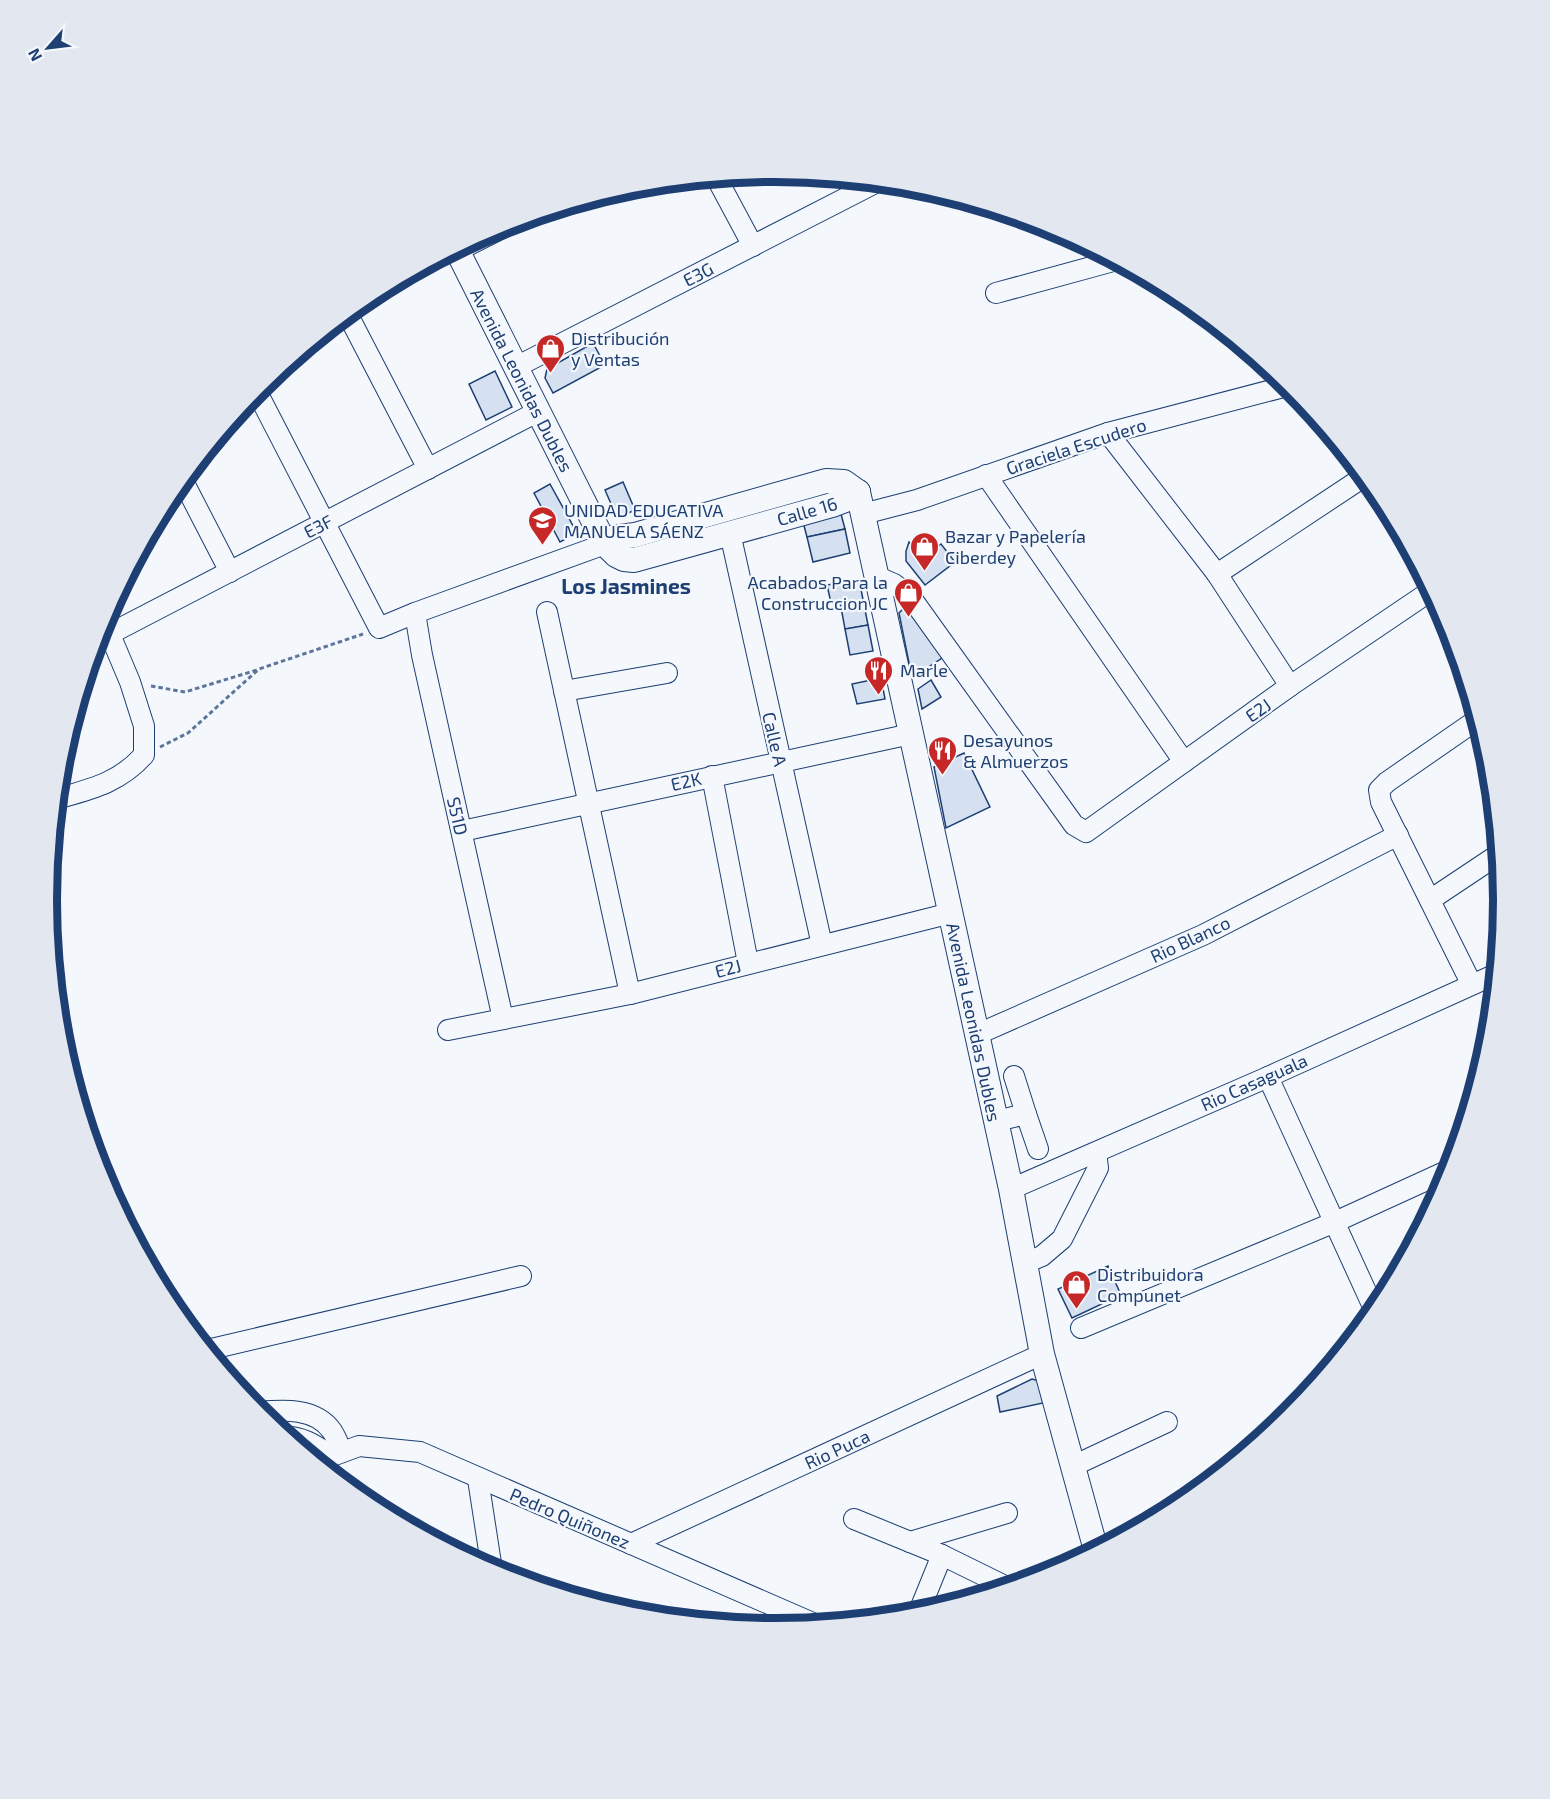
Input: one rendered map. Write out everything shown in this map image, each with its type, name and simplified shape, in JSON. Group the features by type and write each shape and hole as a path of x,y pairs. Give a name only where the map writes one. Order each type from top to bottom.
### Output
{"main road":[{"name":"Avenida Leonidas Dubles","path":"459,255 605,544"},
{"name":"Calle 16","path":"826,481 844,482 861,503 845,500 634,560 616,555 605,544 612,538 635,535 826,481"},
{"name":"Avenida Leonidas Dubles","path":"861,503 1011,1189 1042,1354 1094,1542"}],"street":[{"path":"720,184 753,246"},
{"name":"E3G","path":"516,367 866,188"},
{"path":"996,293 1106,263"},
{"path":"351,321 428,469"},
{"name":"Graciela Escudero","path":"861,503 916,500 1108,433 1280,389"},
{"path":"261,399 379,628 605,544"},
{"name":"E3F","path":"112,626 230,572 539,411"},
{"path":"1108,433 1216,574 1290,686"},
{"path":"986,475 1184,762"},
{"path":"1216,574 1358,481"},
{"path":"187,488 230,572"},
{"name":"Calle A","path":"730,533 822,945"},
{"name":"E2J","path":"878,577 894,584 910,596 1074,825 1086,832 1290,686 1425,595"},
{"path":"547,612 630,994"},
{"name":"S51D","path":"415,613 503,1018"},
{"path":"65,796 119,777 132,768 144,755 144,726 130,682 107,638"},
{"path":"564,691 667,673"},
{"path":"1471,724 1387,782 1379,790 1381,802 1471,983"},
{"name":"E2K","path":"462,831 911,734"},
{"path":"712,776 748,963"},
{"name":"Rio Blanco","path":"978,1034 1203,935 1398,835"},
{"path":"1430,900 1491,859"},
{"name":"E2J","path":"448,1030 630,994 951,913"},
{"name":"Rio Casaguala","path":"1011,1189 1268,1077 1488,977"},
{"path":"1014,1076 1038,1149"},
{"path":"1268,1077 1371,1300"},
{"path":"996,1121 1026,1114"},
{"path":"1025,1263 1042,1256 1065,1235 1098,1168 1097,1161 1092,1155"},
{"path":"1081,1328 1335,1222 1437,1175"},
{"path":"214,1348 521,1276"},
{"name":"Rio Puca","path":"631,1544 1042,1354"},
{"path":"272,1411 306,1412 322,1420 332,1431 331,1457"},
{"path":"1073,1466 1167,1422"},
{"path":"306,1442 331,1457"},
{"name":"Pedro Quiñonez","path":"331,1457 359,1446 420,1452 799,1617"},
{"path":"478,1479 490,1558"},
{"path":"910,1542 1007,1513"},
{"path":"854,1519 942,1555 997,1582"},
{"path":"923,1602 942,1555"}],"path":[{"path":"130,682 185,692 379,628"},
{"path":"144,755 188,733 259,669"}],"building":[{"path":"593,343 605,365 553,393 545,378 547,369"},
{"path":"495,371 512,407 486,420 469,384"},
{"path":"623,482 635,510 619,517 605,490"},
{"path":"550,484 577,533 560,542 534,493"},
{"path":"841,514 845,529 807,537 803,522"},
{"path":"845,529 850,553 813,562 807,537"},
{"path":"909,542 922,558 941,544 955,562 925,585 906,561"},
{"path":"859,579 868,625 845,629 840,602 831,603 827,585"},
{"path":"904,608 911,608 945,656 912,678 899,613"},
{"path":"868,625 873,651 850,655 845,629"},
{"path":"881,678 885,699 857,704 852,684"},
{"path":"931,680 941,697 922,709 918,689"},
{"path":"964,753 990,807 946,828 934,767"},
{"path":"1108,1266 1121,1295 1072,1318 1058,1289"},
{"path":"1032,1379 1039,1381 1043,1403 1000,1412 997,1396"}],"place":[{"name":"Distribución y Ventas","path":"550,374"},
{"name":"UNIDAD EDUCATIVA MANUELA SÁENZ","path":"543,546"},
{"name":"Bazar y Papelería Ciberdey","path":"924,572"},
{"name":"Acabados Para la Construccion JC","path":"909,618"},
{"name":"Marle","path":"879,696"},
{"name":"Desayunos & Almuerzos","path":"942,776"},
{"name":"Distribuidora Compunet","path":"1076,1310"}],"district":[{"name":"Los Jasmines","path":"626,585"}]}
